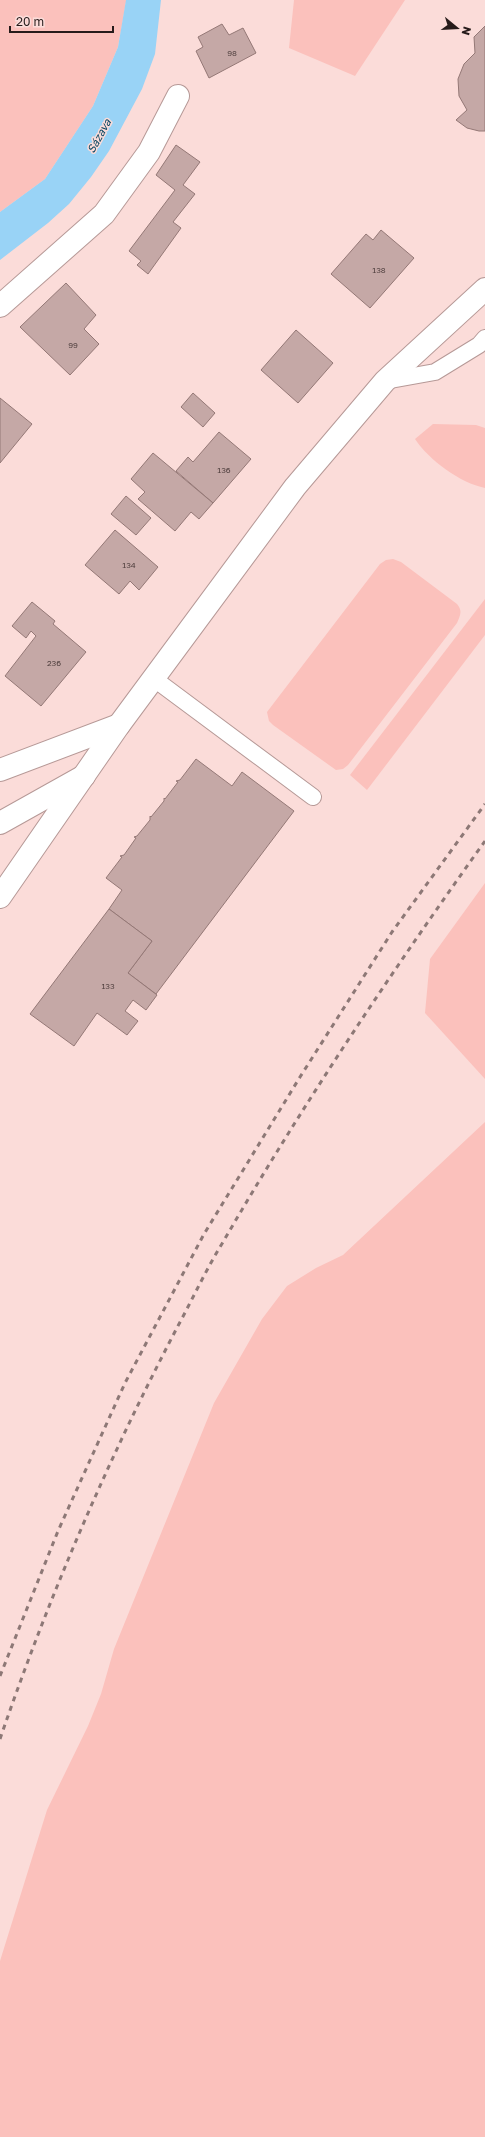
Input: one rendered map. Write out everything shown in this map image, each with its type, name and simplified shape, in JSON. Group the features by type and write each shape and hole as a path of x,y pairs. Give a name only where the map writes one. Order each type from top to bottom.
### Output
{"street":[{"path":"0,306 104,214 149,152 178,96"},
{"path":"0,897 119,725 295,487 385,381 485,289"},
{"path":"0,770 119,725"},
{"path":"0,823 84,776"}],"lane":[{"path":"385,381 435,372 479,345 485,338"},
{"path":"153,678 313,797"}],"shaded area":[{"path":"0,0 126,0 126,2 118,47 93,106 45,179 0,212"},
{"path":"294,0 405,0 355,76 289,48"},
{"path":"433,424 476,425 485,428 485,488 465,481 446,470 421,447 415,439"},
{"path":"393,559 401,562 457,604 460,609 460,616 457,623 348,765 343,769 336,770 273,725 269,721 267,712 380,564 386,560"},
{"path":"485,599 485,635 367,790 350,775"},
{"path":"485,883 485,1079 425,1013 430,959"},
{"path":"485,1122 485,2137 0,2137 0,1961 47,1810 88,1726 101,1694 114,1649 214,1403 262,1319 287,1286 316,1268 343,1255"}],"water":[{"name":"Sázava","path":"126,0 161,0 155,54 142,89 109,151 91,177 69,204 48,223 0,260 0,212 45,179 93,106 118,47"}],"building":[{"path":"222,24 229,35 243,28 256,53 209,78 196,51 203,47 198,37"},
{"path":"485,26 485,131 479,131 467,128 456,120 467,110 459,96 458,79 464,64 475,53 474,37"},
{"path":"176,145 200,162 183,185 195,194 173,222 181,228 148,274 137,265 141,261 129,251 175,190 156,175"},
{"path":"381,230 414,258 370,308 331,274 366,234 373,240"},
{"path":"66,283 96,315 84,329 99,344 70,375 20,327"},
{"path":"296,330 333,363 298,403 261,370"},
{"path":"193,393 215,413 203,427 181,407"},
{"path":"0,398 32,424 0,463"},
{"path":"219,432 251,459 213,503 176,471 188,457 193,462"},
{"path":"153,453 213,503 199,519 191,512 175,531 138,499 145,492 131,479"},
{"path":"126,496 151,518 136,535 111,514"},
{"path":"115,530 158,567 139,590 130,581 119,594 85,565"},
{"path":"32,602 55,621 53,624 86,652 41,706 5,676 36,636 31,631 26,638 12,626"},
{"path":"196,759 232,786 242,772 294,811 156,994 128,973 152,941 109,909 122,890 106,878 122,857 120,856 124,855 136,838 134,837 137,836 150,820 150,816 151,817 164,801 164,798 165,799 178,782 176,781 180,780"},
{"path":"109,909 152,941 128,973 157,995 146,1010 133,1000 125,1011 138,1021 127,1035 97,1013 74,1046 30,1014"}],"railway":[{"path":"0,1676 58,1531 125,1383 204,1234 300,1077 392,932 485,804"},
{"path":"0,1739 39,1633 82,1528 128,1425 206,1272 253,1190 349,1038 485,841"}]}
